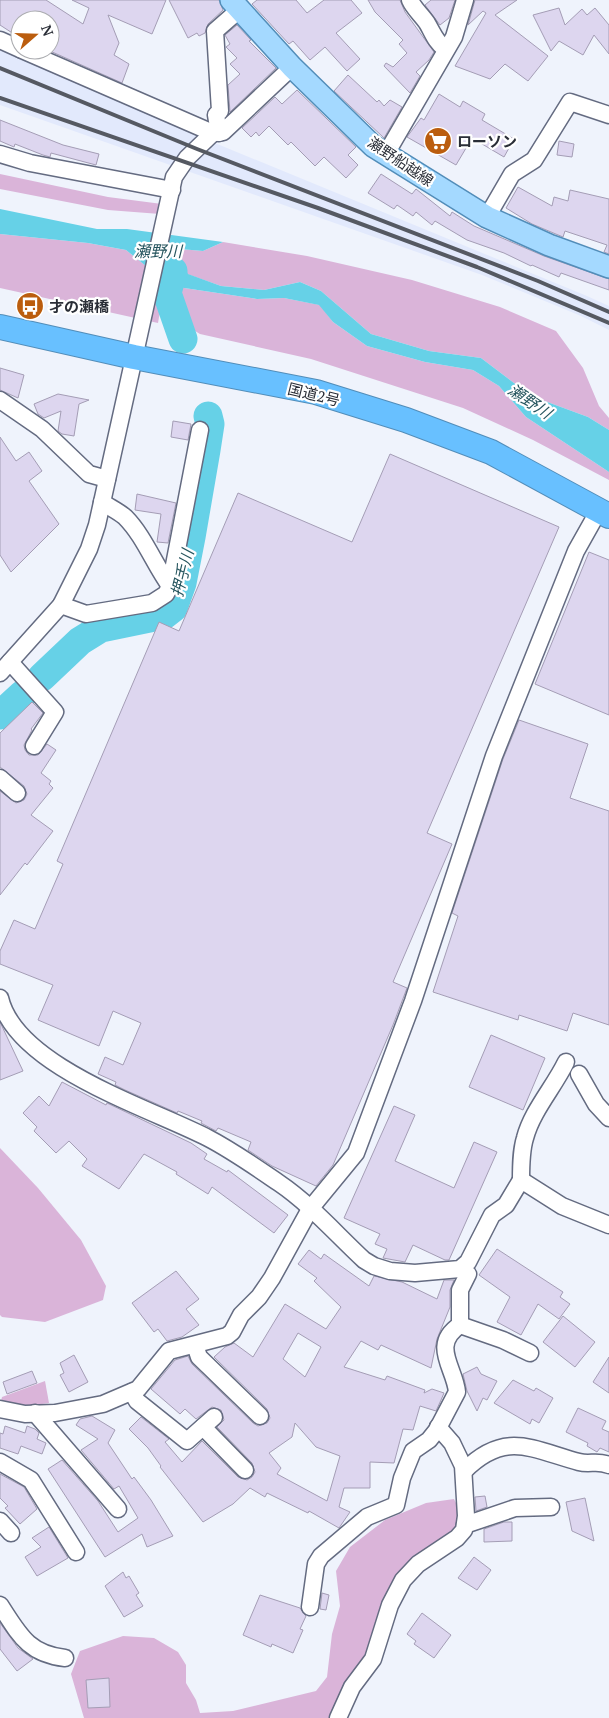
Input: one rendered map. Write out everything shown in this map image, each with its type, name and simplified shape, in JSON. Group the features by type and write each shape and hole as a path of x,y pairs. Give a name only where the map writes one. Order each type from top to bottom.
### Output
{"highway":[{"name":"国道2号","path":"0,327 134,357 316,392 406,420 491,452 604,513"}],"main road":[{"name":"瀬野船越線","path":"238,5 292,67 373,146 487,217 549,245 609,267"}],"street":[{"path":"410,0 413,7 428,25 436,42 445,49"},
{"path":"386,154 422,90 437,68 445,49 454,37 465,0"},
{"path":"34,746 55,712 5,668 61,605 89,549 102,502 174,177 178,168 216,133 216,115 220,111 220,91 215,30 238,5"},
{"path":"44,60 216,133 223,132 292,67"},
{"path":"487,217 512,174 534,160 570,102 609,115"},
{"path":"0,154 170,197"},
{"path":"0,400 42,428 88,474 107,479"},
{"path":"61,605 86,614 152,603 166,594 170,586 200,430"},
{"path":"102,502 124,517 134,528 170,586"},
{"path":"0,1409 25,1414 54,1414 103,1404 132,1392 145,1382 169,1351 221,1340 232,1332 241,1315 259,1297 272,1278 310,1209 356,1153 413,1001 494,756 576,551 604,513"},
{"path":"0,778 17,793"},
{"path":"0,998 2,1009 21,1036 49,1058 74,1075 209,1139 281,1184 364,1260 374,1266 390,1271 415,1272 460,1269 468,1274 460,1290 460,1325"},
{"path":"460,1269 468,1262 482,1238 492,1215 506,1205 521,1180 525,1138 530,1124 557,1081 566,1062"},
{"path":"579,1074 596,1104 609,1118"},
{"path":"521,1180 562,1206 609,1225"},
{"path":"460,1325 503,1340 530,1353"},
{"path":"310,1607 316,1564 322,1556 367,1516 396,1505 402,1478 413,1451 429,1440 438,1428 457,1392 445,1355 446,1345 453,1330 460,1325"},
{"path":"195,1345 199,1357 260,1416"},
{"path":"132,1392 138,1401 187,1442 209,1422 245,1470"},
{"path":"35,1413 118,1510"},
{"path":"338,1718 352,1687 373,1659 390,1605 403,1580 432,1553 457,1538 464,1530 466,1516 464,1471 459,1455 438,1428"},
{"path":"464,1471 474,1461 494,1449 513,1444 583,1463 599,1461 609,1465"},
{"path":"0,1462 31,1480 76,1552"},
{"path":"465,1525 515,1508 551,1507"},
{"path":"0,1605 25,1641 33,1648 46,1656 65,1658"}],"shaded area":[{"path":"0,47 10,52 10,60 29,60 193,134 609,306 609,330 581,316 482,275 0,105"},
{"path":"0,174 108,197 162,204 160,214 108,210 0,189"},
{"path":"0,234 88,243 126,250 165,281 158,323 0,288"},
{"path":"223,242 307,256 412,280 500,307 556,331 583,368 599,406 609,418 609,430 588,417 531,396 481,358 429,351 371,334 321,291 300,282 264,290 221,286 187,274 177,254 180,249 203,251"},
{"path":"171,286 257,299 284,298 320,305 333,322 367,346 425,362 473,370 499,386 526,417 609,472 609,480 533,440 463,408 311,359 200,334 177,320 168,307"},
{"path":"0,1148 38,1188 81,1240 106,1286 103,1300 45,1322 2,1317 0,1315"},
{"path":"45,1381 49,1403 21,1407 0,1405 2,1397"},
{"path":"454,1499 461,1513 457,1531 428,1553 374,1644 337,1718 84,1718 71,1674 80,1651 123,1636 154,1638 178,1652 186,1665 186,1683 196,1700 200,1713 233,1711 316,1691 327,1677 332,1634 340,1606 336,1571 350,1547 385,1520 426,1503"}],"water":[{"name":"瀬野川","path":"0,209 97,229 127,229 223,242 203,251 180,249 177,254 188,274 221,286 264,290 300,282 321,291 371,334 429,351 481,358 531,396 588,417 609,430 609,472 526,417 499,386 473,370 425,362 367,346 333,322 319,305 284,298 257,299 171,286 126,250 88,243 0,234"}],"building":[{"path":"0,0 46,0 83,24 89,8 72,0 166,0 152,34 108,15 119,43 114,55 129,64 122,83 60,55 60,10 10,10 10,32 0,25"},
{"path":"169,0 219,0 223,10 208,24 205,33 199,36 197,33 188,38"},
{"path":"257,0 296,0 307,13 324,0 351,0 362,13 336,33 360,59 347,71 325,47 310,60 293,41 289,44 252,4"},
{"path":"368,0 400,0 405,12 434,52 429,60 416,72 420,76 410,93 384,66 386,63 393,67 407,53 399,44 403,40 375,12"},
{"path":"431,0 455,0 449,18 440,25 425,5"},
{"path":"475,0 517,0 495,15 548,56 528,81 505,64 490,79 455,66 486,13 483,11 468,25"},
{"path":"559,8 565,25 582,9 587,15 595,8 609,25 609,54 594,35 583,55 559,41 551,51 533,15"},
{"path":"237,25 251,40 249,41 276,68 230,112 228,85 240,74 230,64 237,58 226,47 230,44 225,35"},
{"path":"348,75 377,102 379,100 384,106 390,100 402,107 384,138 334,91"},
{"path":"297,90 356,147 348,155 358,165 346,178 324,157 315,166 291,142 288,145 269,126 259,136 256,132 251,137 242,128 275,97 282,104"},
{"path":"439,94 460,107 463,101 485,114 482,120 514,139 504,157 472,138 456,165 407,137 421,118 424,120"},
{"path":"0,120 63,145 99,154 96,165 51,153 50,157 15,144 14,147 0,141"},
{"path":"559,141 574,144 572,157 557,155"},
{"path":"381,174 412,194 416,189 450,216 452,212 474,226 544,256 609,279 609,290 561,273 559,277 504,253 467,240 435,221 432,225 416,212 413,216 397,205 394,209 368,193"},
{"path":"518,187 552,206 554,197 568,201 570,190 609,199 609,254 604,252 607,245 565,231 563,237 532,224 506,208"},
{"path":"0,368 24,375 18,398 0,390"},
{"path":"58,394 89,400 79,404 74,436 62,434 58,431 61,411 44,418 38,414 34,404"},
{"path":"173,421 191,424 188,440 171,437"},
{"path":"0,437 16,461 29,452 42,471 29,481 59,524 11,572 0,555"},
{"path":"390,454 559,527 427,833 452,844 393,982 407,988 333,1165 316,1186 272,1166 248,1150 251,1142 218,1128 216,1131 201,1123 202,1121 178,1111 177,1113 125,1090 115,1085 116,1082 98,1074 105,1057 123,1065 141,1023 113,1011 99,1046 38,1020 53,985 0,964 0,951 14,920 35,929 63,864 57,861 159,622 179,631 238,493 352,542"},
{"path":"137,494 176,503 168,543 157,542 161,514 135,510"},
{"path":"589,552 609,560 609,715 535,684"},
{"path":"32,702 43,713 31,729 24,745 25,750 29,755 38,755 47,744 56,750 41,773 51,781 49,784 53,788 31,815 53,831 27,865 25,863 0,895 0,791 16,803 24,800 27,794 24,786 0,767 0,733"},
{"path":"519,720 588,744 570,798 609,811 609,1025 573,1013 567,1031 519,1015 518,1020 433,992 458,916 452,913 503,759"},
{"path":"0,1022 23,1071 0,1080"},
{"path":"491,1035 545,1058 523,1110 469,1087"},
{"path":"62,1082 106,1105 107,1103 191,1143 207,1154 204,1159 227,1172 228,1170 288,1215 274,1233 212,1187 208,1194 176,1174 177,1172 144,1154 119,1189 82,1166 87,1159 69,1141 56,1153 34,1131 37,1127 23,1113 39,1096 49,1106"},
{"path":"394,1106 415,1115 395,1161 454,1188 474,1142 497,1152 449,1260 445,1260 413,1245 405,1262 383,1258 387,1249 375,1244 380,1234 344,1218"},
{"path":"497,1249 563,1292 560,1297 570,1304 559,1319 538,1304 521,1335 497,1322 510,1297 479,1275"},
{"path":"309,1250 321,1259 324,1254 369,1286 374,1276 402,1282 437,1299 444,1280 454,1280 450,1290 450,1307 437,1339 431,1368 381,1345 378,1350 361,1341 344,1367 385,1380 387,1376 425,1390 424,1393 432,1389 444,1393 436,1411 420,1406 413,1430 403,1429 394,1463 370,1462 370,1488 344,1488 339,1507 350,1512 339,1528 309,1511 308,1513 267,1493 265,1497 250,1488 233,1504 203,1522 160,1467 148,1448 129,1429 141,1417 169,1439 165,1442 182,1462 202,1441 238,1477 247,1480 252,1477 255,1472 252,1463 217,1427 224,1420 221,1410 212,1407 196,1419 185,1409 180,1414 151,1389 175,1360 188,1356 192,1364 253,1423 258,1426 267,1423 270,1418 267,1409 214,1357 225,1347 234,1343 253,1357 285,1304 326,1329 341,1307 314,1281 317,1278 298,1264","holes":["298,1333 321,1347 305,1377 283,1359","295,1423 316,1447 340,1456 327,1501 277,1474 281,1468 269,1453 292,1437"]},
{"path":"176,1271 199,1299 186,1309 199,1325 182,1337 167,1341 158,1329 154,1332 132,1303"},
{"path":"563,1316 595,1342 575,1367 543,1342"},
{"path":"74,1355 88,1382 69,1392 60,1375 64,1373 60,1363"},
{"path":"609,1357 609,1393 593,1382"},
{"path":"477,1367 481,1374 497,1381 487,1400 483,1398 477,1411 467,1391 463,1374"},
{"path":"32,1371 37,1383 7,1394 3,1382"},
{"path":"513,1380 534,1391 536,1388 553,1398 539,1423 532,1419 530,1424 494,1403"},
{"path":"578,1408 606,1421 602,1429 609,1432 609,1452 600,1448 597,1452 587,1446 588,1443 566,1432"},
{"path":"92,1416 115,1430 108,1443 132,1479 134,1477 151,1500 173,1536 147,1547 142,1534 105,1557 48,1469 62,1460 98,1501 118,1532 138,1518 119,1486 114,1489 81,1450 98,1439 76,1425 80,1419"},
{"path":"5,1426 25,1433 27,1426 35,1429 39,1433 37,1439 46,1443 42,1454 21,1446 18,1454 0,1448 0,1433 3,1434"},
{"path":"0,1474 24,1487 37,1509 20,1524 5,1508 8,1506 0,1498"},
{"path":"485,1496 487,1507 476,1511 475,1497"},
{"path":"585,1498 594,1541 572,1531 566,1502"},
{"path":"504,1522 512,1522 512,1541 484,1542 484,1529"},
{"path":"49,1527 68,1558 37,1576 25,1557 41,1547 32,1538"},
{"path":"474,1557 491,1570 477,1590 458,1578"},
{"path":"123,1572 126,1578 129,1576 139,1593 136,1595 143,1606 124,1617 105,1586"},
{"path":"322,1593 329,1595 326,1610 320,1609"},
{"path":"260,1595 300,1608 306,1616 300,1629 303,1630 293,1653 272,1644 271,1647 243,1635"},
{"path":"422,1613 451,1635 434,1658 414,1644 416,1641 407,1634"},
{"path":"0,1623 18,1648 33,1659 17,1671 0,1649"},
{"path":"109,1678 110,1707 88,1708 86,1680"}],"waterway":[{"name":"押手川","path":"173,271 167,293 183,339"},
{"name":"押手川","path":"42,677 80,641 101,628 164,615 173,608 182,583 191,537 210,424 208,416"},
{"name":"押手川","path":"0,715 22,695"}],"railway":[{"path":"0,68 197,149 538,281 609,312"},
{"path":"0,98 318,208 477,267 609,323"}],"place":[{"name":"ローソン","path":"438,141"},
{"name":"才の瀬橋","path":"30,306"}]}
